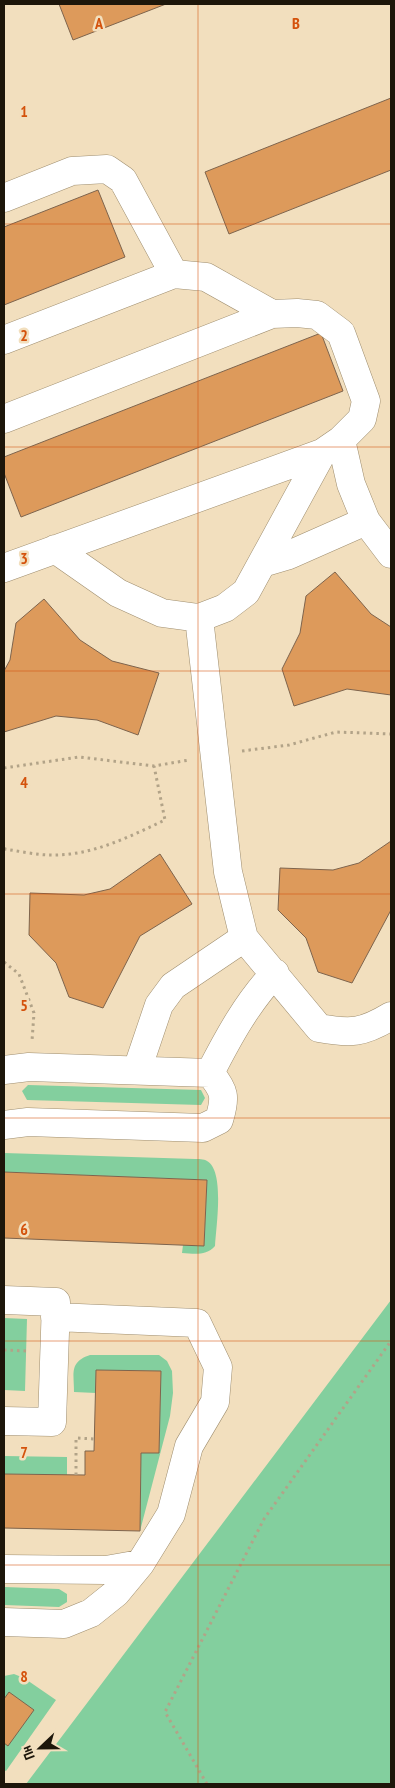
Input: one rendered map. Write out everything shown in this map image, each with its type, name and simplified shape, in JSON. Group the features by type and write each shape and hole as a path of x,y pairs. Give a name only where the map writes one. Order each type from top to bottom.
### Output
{"street":[{"path":"4,198 72,171 106,170 123,180 174,274"},
{"path":"4,340 174,274 206,277 272,314"},
{"path":"4,419 272,314 297,313 317,315 341,333 366,402 362,419 332,446 246,592 225,608 199,618 162,614 118,593 55,549"},
{"path":"332,446 351,484 366,521 391,554"},
{"path":"4,568 332,446"},
{"path":"262,563 289,555 366,521"},
{"path":"199,618 228,872 244,938 319,1028 348,1033 375,1026 391,1016"},
{"path":"137,1070 160,1005 173,986 244,938"},
{"path":"210,1072 233,1028 253,997 275,973"},
{"path":"4,1125 28,1122 203,1128 219,1120 224,1104 222,1087 210,1072 16,1069"},
{"path":"4,1300 56,1302 52,1422 4,1420"},
{"path":"4,1622 64,1624 91,1613 116,1593 140,1564 171,1514 188,1446 215,1402 218,1367 197,1323 55,1317"},
{"path":"4,1569 106,1570 140,1564"}],"path":[{"path":"4,849 50,856 84,853 134,835 165,820 154,766"},
{"path":"4,962 19,974 34,1013 16,1069"},
{"path":"207,1784 165,1712 264,1518 391,1341"},
{"path":"76,1475 76,1438 95,1439"}],"green space":[{"path":"28,1085 201,1090 205,1098 201,1105 27,1100 22,1091"},
{"path":"4,1153 206,1160 213,1167 218,1187 215,1246 204,1253 182,1253 183,1245 204,1245 207,1180 4,1172"},
{"path":"391,1300 391,1784 26,1784"},
{"path":"4,1318 27,1319 25,1391 4,1390"},
{"path":"90,1355 159,1355 167,1361 172,1371 173,1393 170,1416 140,1531 141,1453 159,1453 161,1371 96,1370 96,1393 74,1392 74,1369 79,1361"},
{"path":"4,1456 67,1457 67,1475 4,1474"},
{"path":"4,1587 59,1589 67,1594 67,1602 59,1607 4,1605"},
{"path":"14,1674 24,1678 56,1700 6,1771 4,1770 4,1676"}],"building":[{"path":"59,4 166,4 73,40"},
{"path":"391,98 391,170 229,234 205,172"},
{"path":"98,190 125,257 4,305 4,227"},
{"path":"321,333 343,391 21,517 4,473 4,457"},
{"path":"335,572 371,614 391,627 391,695 347,689 294,706 282,669 300,633 306,596"},
{"path":"44,599 80,640 112,661 159,673 138,735 97,720 56,716 4,732 4,671 10,660 16,623"},
{"path":"391,841 391,910 352,983 318,972 306,938 278,910 280,868 333,870 359,863"},
{"path":"160,854 192,904 140,936 103,1008 69,997 56,963 29,935 30,893 84,895 110,889"},
{"path":"4,1172 207,1180 204,1246 4,1238"},
{"path":"96,1370 161,1371 159,1453 141,1453 140,1531 4,1528 4,1474 85,1475 85,1451 94,1451"},
{"path":"9,1692 34,1710 8,1746 4,1743 4,1699"}]}
